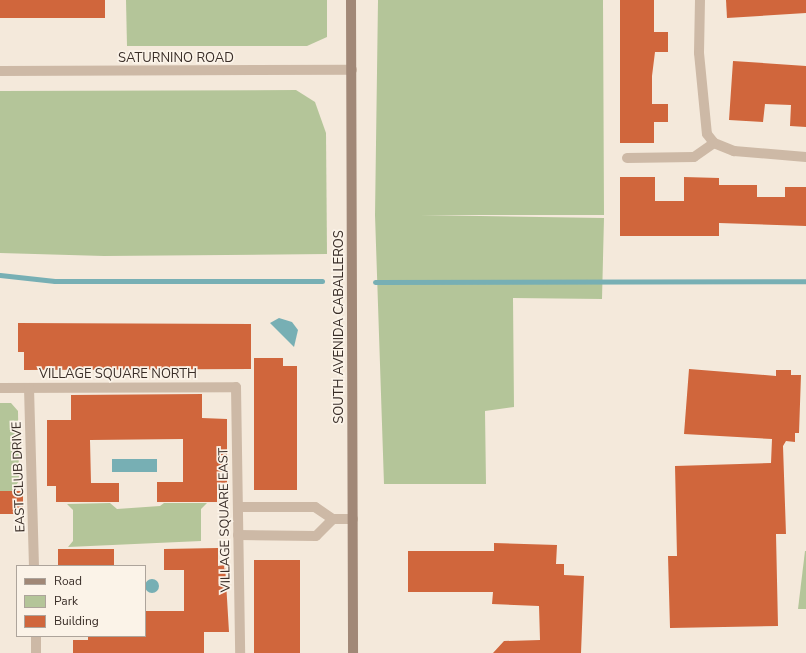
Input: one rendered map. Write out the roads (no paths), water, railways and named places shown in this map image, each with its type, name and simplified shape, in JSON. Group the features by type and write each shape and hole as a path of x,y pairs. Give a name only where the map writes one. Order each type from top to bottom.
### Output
{"street":[{"name":"SOUTH AVENIDA CABALLEROS","path":"351,0 353,653"},
{"path":"700,0 704,124 714,143 734,151 806,157"},
{"name":"SATURNINO ROAD","path":"0,71 352,70"},
{"path":"627,158 694,157 714,143"},
{"name":"VILLAGE SQUARE NORTH","path":"0,388 236,387"},
{"name":"VILLAGE SQUARE EAST","path":"236,387 240,653"},
{"name":"EAST CLUB DRIVE","path":"29,388 34,565"},
{"path":"238,507 315,507 332,519 353,519"},
{"path":"238,535 316,536 332,519"},
{"path":"36,637 36,653"}],"water":[{"path":"279,318 292,322 298,330 294,347 270,323"},
{"path":"112,459 157,459 157,472 112,472"},
{"path":"149,579 155,579 159,583 159,589 155,593 149,593 146,590 146,582"}],"waterway":[{"path":"0,275 55,281 322,281"},
{"path":"375,282 806,281"}]}
